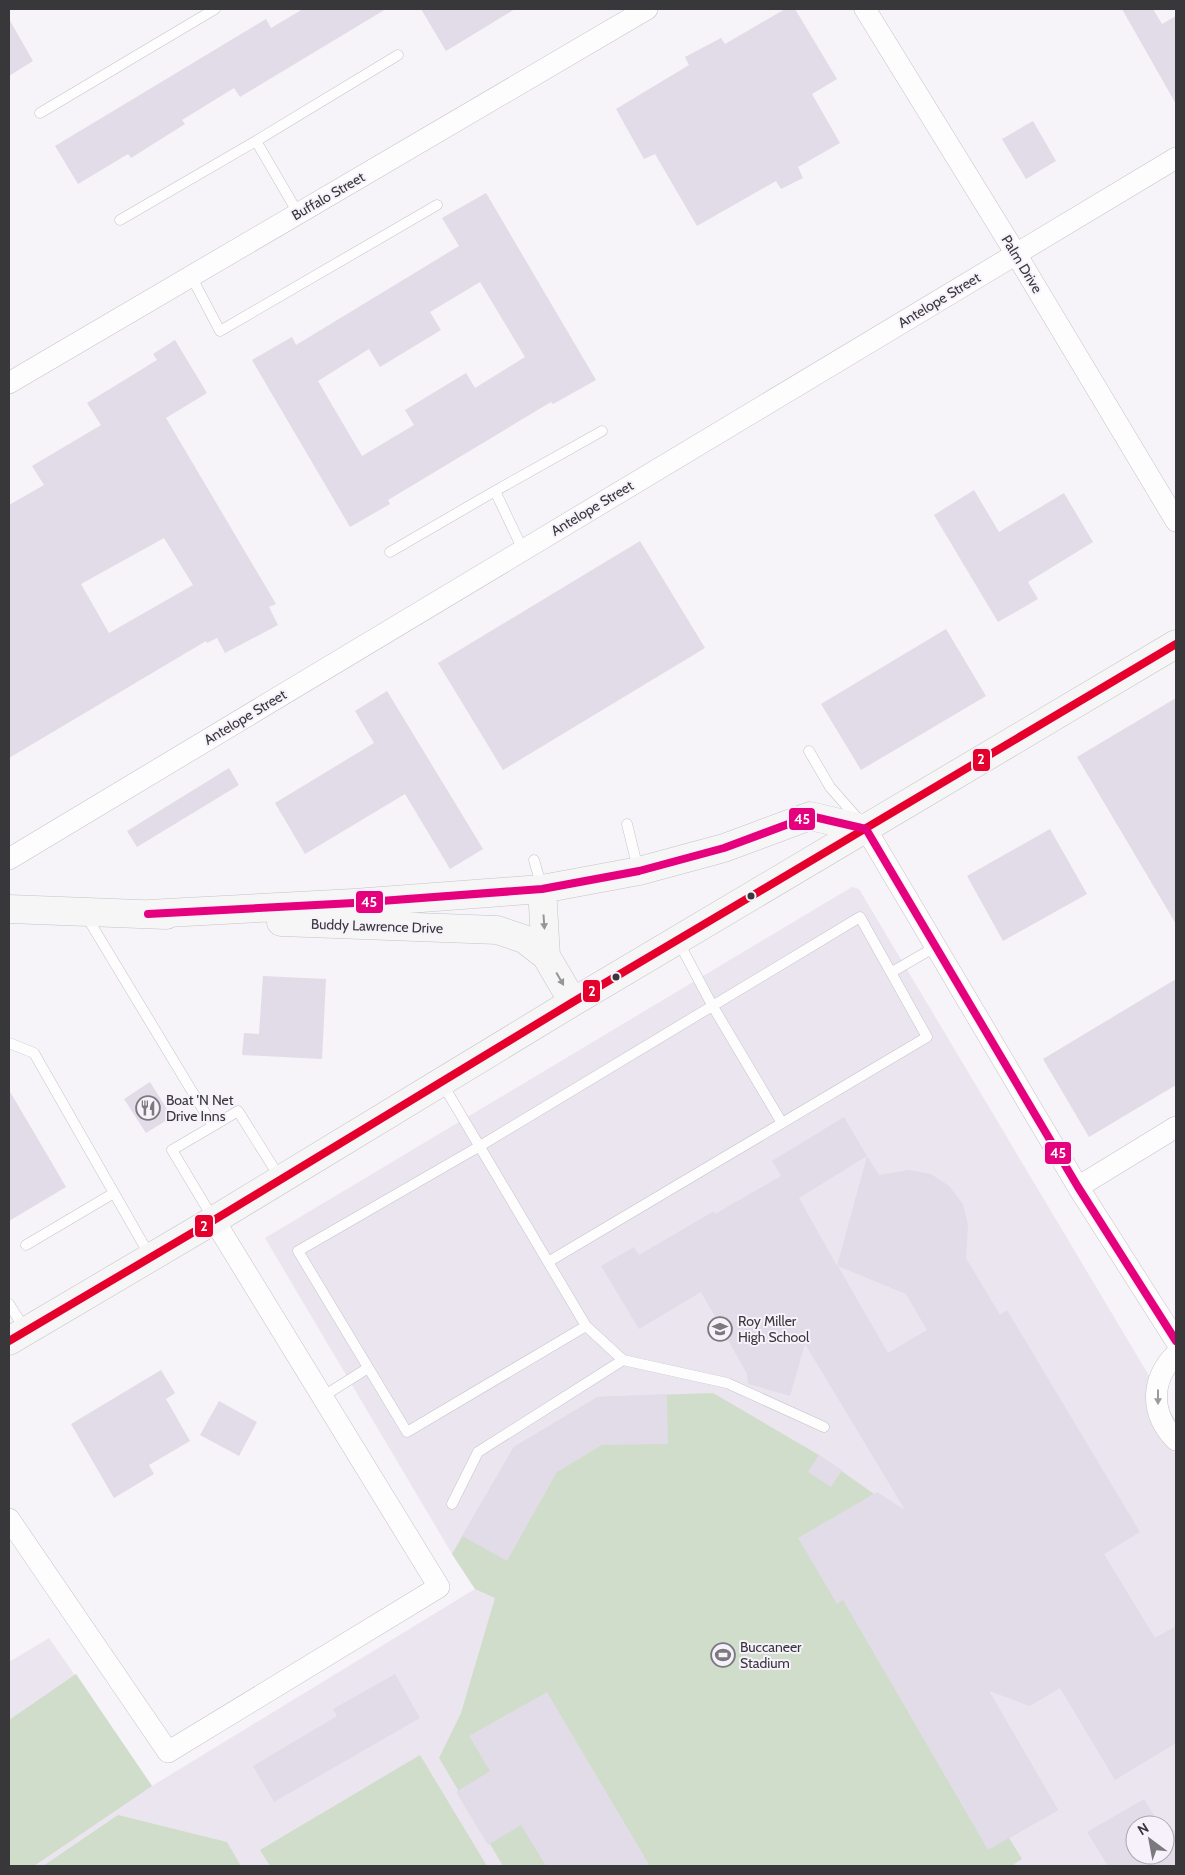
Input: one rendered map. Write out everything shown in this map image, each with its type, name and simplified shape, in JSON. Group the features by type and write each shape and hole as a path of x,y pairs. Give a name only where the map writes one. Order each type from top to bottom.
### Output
{"street":[{"name":"Buffalo Street","path":"9,383 298,214 627,15 647,9"},
{"name":"Palm Drive","path":"865,9 1016,254 1176,521"},
{"name":"Antelope Street","path":"9,859 1176,158"},
{"path":"17,1336 281,1180 573,1002 1176,644"},
{"name":"Buddy Lawrence Drive","path":"148,914 354,903 533,889 639,871 724,848 810,816 866,829"},
{"path":"866,829 1078,1187 1176,1341"},
{"path":"497,930 533,889"},
{"path":"533,889 546,956"},
{"name":"Buddy Lawrence Drive","path":"9,909 148,914 256,922 497,930 524,939 546,956 573,1002"},
{"path":"1078,1187 1176,1127"},
{"path":"9,1519 168,1752 439,1587 214,1220"},
{"path":"1176,1354 1168,1362 1159,1379 1156,1397 1159,1416 1168,1432 1176,1440"}],"lane":[{"path":"40,113 215,9"},
{"path":"120,220 256,141 398,54"},
{"path":"256,141 298,214"},
{"path":"191,276 220,331 437,205"},
{"path":"390,552 602,431"},
{"path":"495,491 523,550"},
{"path":"808,751 830,787 866,829"},
{"path":"626,824 639,871"},
{"path":"533,889 534,860"},
{"path":"83,911 213,1126"},
{"path":"548,1262 927,1037 860,917 480,1146 298,1252 407,1432 586,1326"},
{"path":"677,940 712,1005 782,1123"},
{"path":"892,972 935,947"},
{"path":"9,1043 34,1053 151,1258"},
{"path":"441,1082 586,1326 623,1360 727,1383 824,1427"},
{"path":"214,1220 172,1150 238,1111 281,1180"},
{"path":"26,1245 114,1193"},
{"path":"9,1304 17,1336"},
{"path":"452,1504 478,1452 623,1360"},
{"path":"322,1397 368,1368"}],"shaded area":[{"name":"Roy Miller High School","path":"852,887 859,889 1176,1421 1176,1866 9,1866 9,1662 49,1638 152,1786 475,1589 452,1554 265,1238"}],"green space":[{"name":"Buccaneer Stadium","path":"713,1393 819,1455 874,1494 1058,1810 1009,1838 1022,1859 1014,1864 1015,1866 503,1866 439,1758 461,1713 495,1598 475,1589 452,1554 514,1447 598,1397"},
{"path":"76,1674 152,1786 34,1866 9,1866 9,1720"},
{"path":"420,1755 487,1866 270,1866 260,1850"},
{"path":"118,1815 227,1842 241,1866 43,1866"}],"building":[{"path":"303,9 386,9 240,97 234,88 182,120 185,124 131,158 128,154 78,184 55,146 266,19 271,28"},
{"path":"421,9 515,9 446,51"},
{"path":"785,9 795,9 837,79 812,94 840,143 798,167 803,178 781,189 776,181 697,226 655,154 644,159 616,109 689,65 685,57 721,38 725,44"},
{"path":"1122,9 1153,9 1162,24 1176,16 1176,104"},
{"path":"9,19 33,61 9,76"},
{"path":"1033,121 1056,161 1026,179 1002,139"},
{"path":"486,193 596,380 553,404 551,402 388,500 390,504 350,527 252,360 292,337 296,345 459,246 442,218","holes":["480,282 525,357 475,388 466,373 405,410 414,425 362,456 318,381 369,349 380,367 441,330 430,312"]},
{"path":"175,340 207,393 166,418 276,604 269,607 278,625 225,653 217,638 207,643 206,641 9,758 9,505 44,485 32,466 101,425 87,403 157,360 153,354","holes":["164,538 193,585 109,633 81,584"]},
{"path":"974,490 999,532 1064,493 1093,542 1028,582 1038,599 998,622 934,515"},
{"path":"640,541 705,648 503,770 438,663"},
{"path":"946,629 986,696 861,770 821,704"},
{"path":"387,691 483,849 450,869 405,794 305,854 275,803 374,743 355,711"},
{"path":"1176,698 1176,924 1077,757"},
{"path":"229,768 239,785 137,847 127,831"},
{"path":"1050,829 1087,894 1003,941 967,876"},
{"path":"263,976 326,979 322,1059 242,1055 244,1033 259,1034"},
{"path":"1176,979 1176,1085 1089,1137 1043,1059"},
{"name":"Boat 'N Net Drive Inns","path":"150,1082 172,1117 146,1133 124,1099"},
{"path":"9,1090 66,1187 9,1221"},
{"path":"844,1117 879,1175 909,1170 931,1174 949,1186 963,1204 968,1225 966,1258 1000,1315 1007,1310 1140,1532 1104,1554 1155,1638 1176,1626 1176,1743 1115,1780 1060,1688 1030,1706 989,1691 1058,1810 988,1850 843,1600 837,1604 798,1538 877,1492 905,1510 805,1344 790,1396 748,1384 747,1374 701,1292 639,1329 601,1266 634,1247 639,1255 714,1211 715,1214 781,1176 772,1161","holes":["867,1156 837,1266 799,1198","838,1266 906,1294 927,1330 888,1353"]},
{"path":"161,1370 175,1393 166,1399 190,1441 149,1465 154,1474 114,1498 71,1424"},
{"path":"667,1394 668,1444 602,1445 557,1472 507,1561 462,1536 514,1447 598,1397"},
{"path":"219,1401 257,1422 239,1456 200,1435"},
{"path":"819,1455 842,1470 831,1487 808,1472"},
{"path":"395,1674 420,1718 274,1802 253,1766 337,1716 333,1709"},
{"path":"547,1692 650,1866 546,1866 521,1825 488,1845 456,1792 490,1771 469,1736"},
{"path":"1144,1799 1154,1815 1125,1815 1125,1865 1175,1865 1176,1829 1176,1866 1108,1866 1087,1832"}],"transit line":[{"name":"2","path":"9,1341 214,1220 573,1002 1176,644"},
{"name":"45","path":"148,914 354,903 542,889 639,871 724,848 810,816 866,829 1078,1187 1176,1341"}],"place":[{"name":"Boat 'N Net Drive Inns","path":"148,1108"},
{"name":"Roy Miller High School","path":"720,1329"},
{"name":"Buccaneer Stadium","path":"723,1655"}]}
